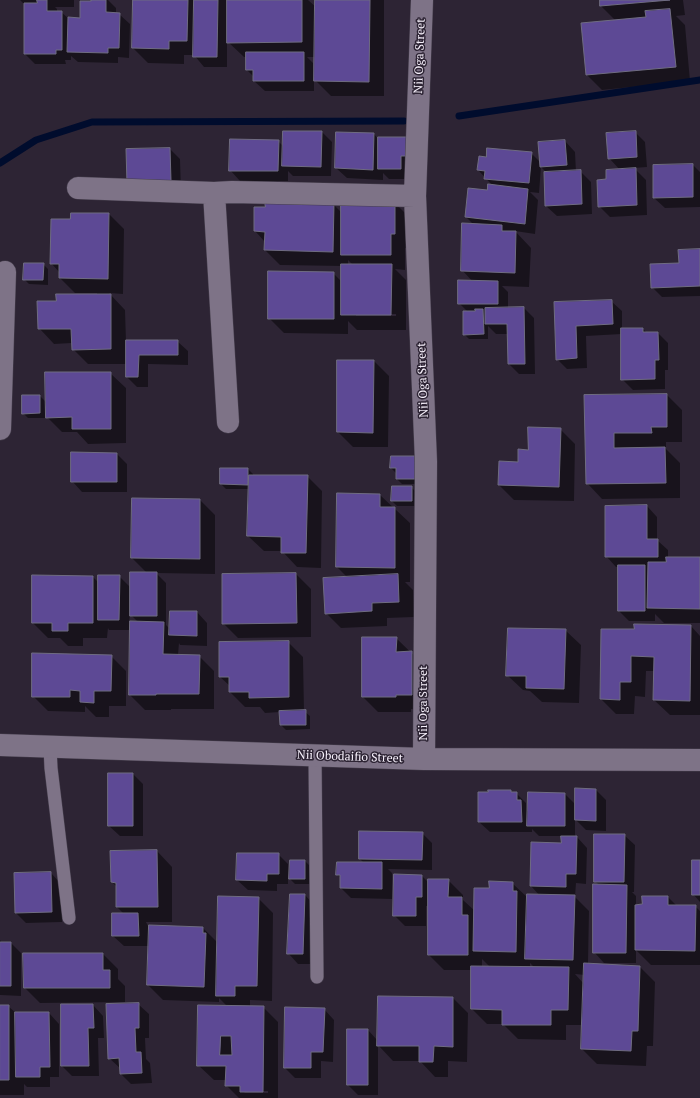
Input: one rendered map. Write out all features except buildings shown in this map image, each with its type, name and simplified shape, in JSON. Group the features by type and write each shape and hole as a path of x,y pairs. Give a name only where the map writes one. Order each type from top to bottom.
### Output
{"street":[{"name":"Nii Oga Street","path":"422,0 415,196 426,462 424,759"},
{"path":"78,188 214,193 232,192 415,196"},
{"path":"214,193 228,422"},
{"path":"0,429 5,272"},
{"name":"Nii Obodaifio Street","path":"0,745 424,759 700,760"}],"lane":[{"path":"50,747 51,768 68,918"},
{"path":"315,756 317,977"}],"waterway":[{"path":"459,116 700,80"},
{"path":"0,163 36,140 92,122 404,121"}]}
